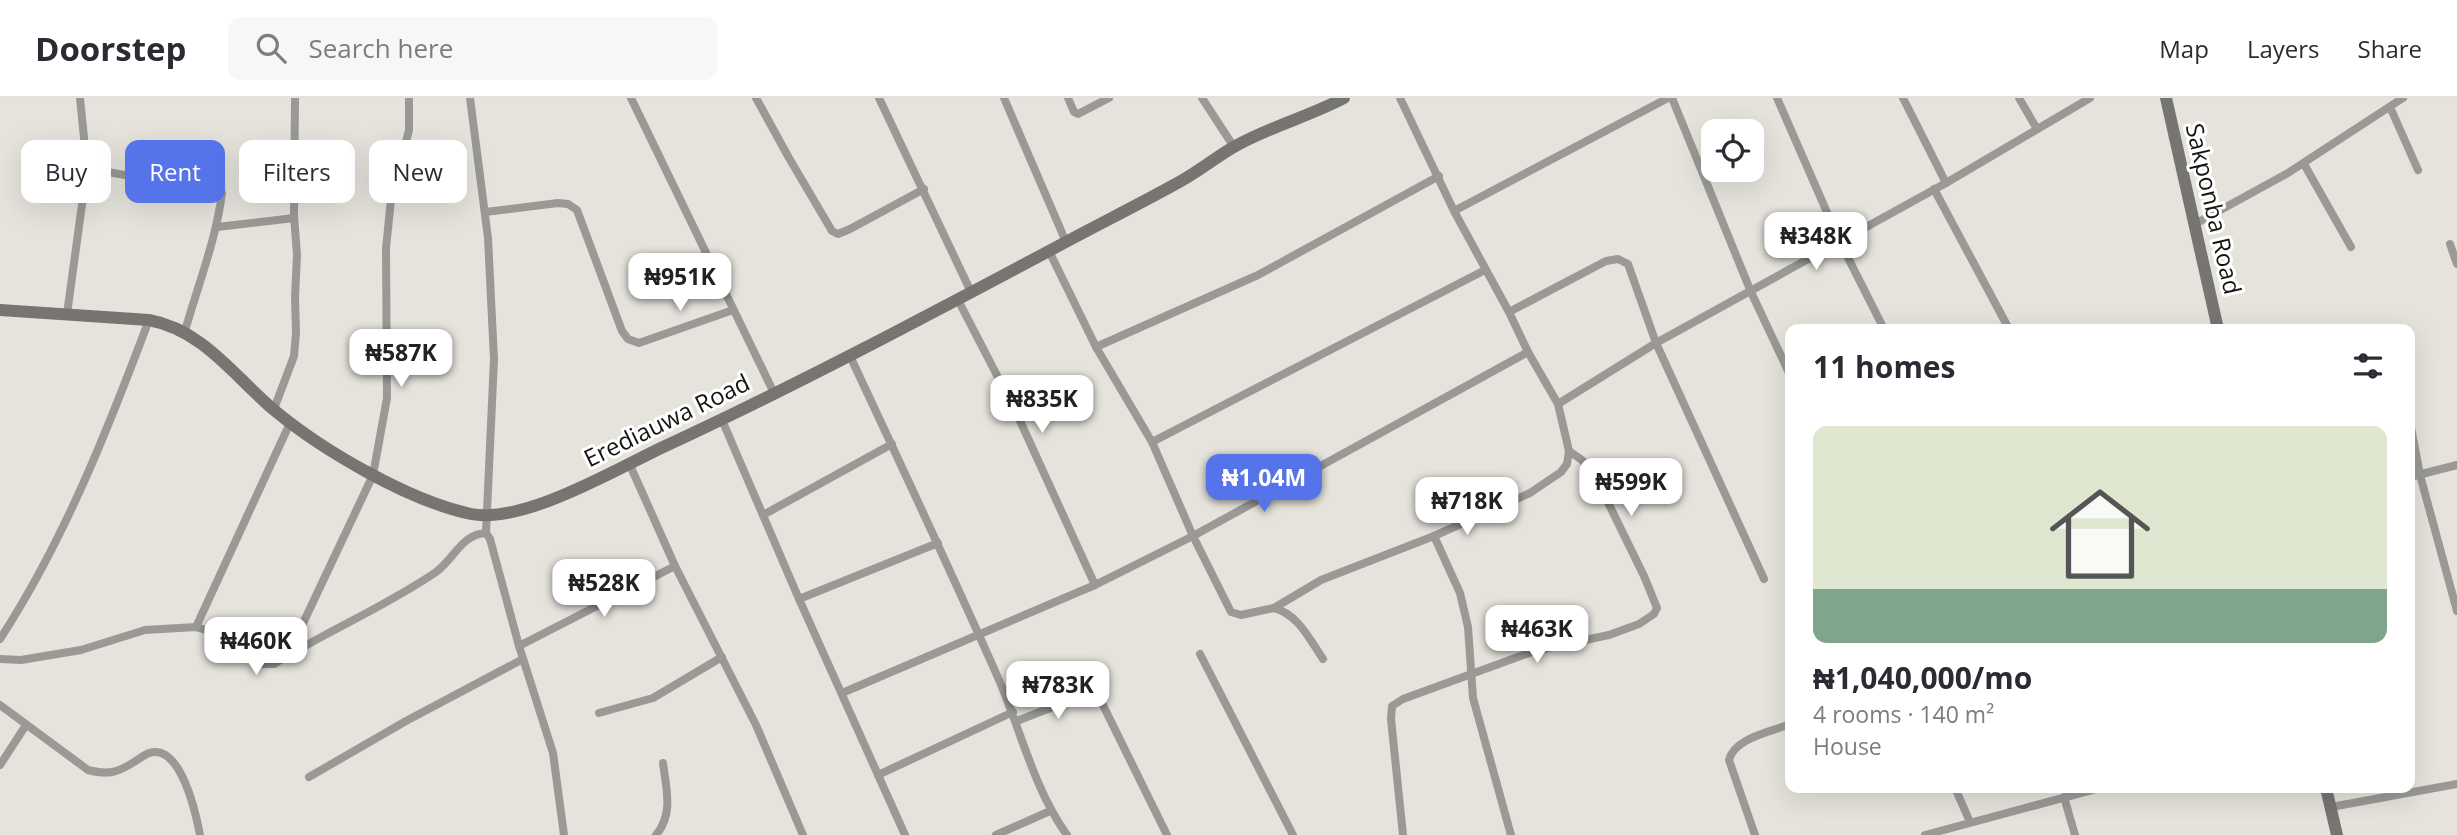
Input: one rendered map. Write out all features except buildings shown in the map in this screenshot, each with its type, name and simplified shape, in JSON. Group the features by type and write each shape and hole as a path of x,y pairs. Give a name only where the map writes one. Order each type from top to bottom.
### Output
{"street":[{"path":"80,98 84,140"},
{"path":"274,410 294,356 296,333 295,98"},
{"path":"288,655 373,475 387,398 386,248 391,200 409,130 409,98"},
{"path":"470,98 485,212 494,359 486,533 553,753 564,835"},
{"path":"631,98 774,393"},
{"path":"757,98 832,231 838,234 850,229 924,189"},
{"path":"879,98 972,293"},
{"path":"1004,98 1066,242"},
{"path":"1068,98 1074,113 1078,114 1109,98"},
{"path":"1202,98 1234,147"},
{"path":"1049,251 1097,347 1152,442 1193,536 1231,612 1241,615 1274,608 1321,580 1434,536 1530,494 1561,472 1567,464 1570,451 1558,404 1454,211 1400,98"},
{"path":"1454,211 1670,98 1751,292 1785,364"},
{"path":"1777,98 1840,242 1882,324"},
{"path":"1903,98 1945,183"},
{"path":"2019,98 2036,129"},
{"path":"1558,404 1656,343 1945,183 2090,98"},
{"name":"Sakponba Road","path":"2166,98 2217,324"},
{"path":"2195,224 2304,164 2403,98"},
{"name":"Erediauwa Road","path":"0,310 168,323 185,331 209,349 290,423 373,475 450,508 488,516 545,502 722,420 972,293 1185,179 1234,147 1337,100"},
{"path":"2390,107 2418,170"},
{"path":"2304,164 2351,247"},
{"path":"111,172 187,181 215,187 222,193 217,227 185,331"},
{"path":"1097,347 1258,275 1439,176"},
{"path":"1934,189 2006,324"},
{"path":"67,314 82,203"},
{"path":"485,212 558,204 568,204 577,210 622,331 628,340 639,343 733,310"},
{"path":"217,227 294,218"},
{"path":"2450,243 2457,264"},
{"path":"1509,312 1606,261 1618,259 1628,264 1656,343 1764,579"},
{"path":"1152,442 1485,270"},
{"path":"958,300 1016,412 1095,585"},
{"path":"0,639 29,595 80,488 149,320"},
{"path":"842,693 1095,585 1193,536 1528,352"},
{"path":"850,356 938,543 1013,712 1050,811 1067,835"},
{"path":"722,420 905,835"},
{"path":"196,627 290,423"},
{"path":"763,515 892,444"},
{"path":"2415,448 2457,611"},
{"path":"1403,835 1391,719 1392,706 1403,699 1537,650 1609,635 1639,624 1654,614 1657,608 1596,478 1582,460 1570,451"},
{"path":"629,463 675,566 756,725 803,835"},
{"path":"2415,476 2457,465"},
{"path":"0,659 21,660 81,650 145,631 196,627 209,631 263,664 274,664 421,583 445,565 466,540 476,534 486,533"},
{"path":"1434,536 1460,593 1468,627 1473,698 1511,835"},
{"path":"799,599 938,543"},
{"path":"519,646 675,566"},
{"path":"1274,608 1294,618 1323,659"},
{"path":"1200,654 1293,835"},
{"path":"599,713 653,698 722,657"},
{"path":"309,777 417,715 523,659"},
{"path":"1017,722 1091,692 1097,693 1167,835"},
{"path":"0,705 88,770 103,774 117,773 149,753 164,755 175,763 192,799 200,835"},
{"path":"878,775 1013,712"},
{"path":"0,765 26,725"},
{"path":"1755,835 1729,760 1730,754 1738,745 1785,726"},
{"path":"656,835 663,827 669,808 663,763"},
{"path":"2415,792 2457,784"},
{"path":"1957,793 1969,822"},
{"path":"1925,835 1950,832 1969,822 2080,793"},
{"path":"2327,793 2337,835"},
{"path":"2331,807 2408,793"},
{"path":"2064,797 2075,835"},
{"path":"996,835 1050,811"}]}
